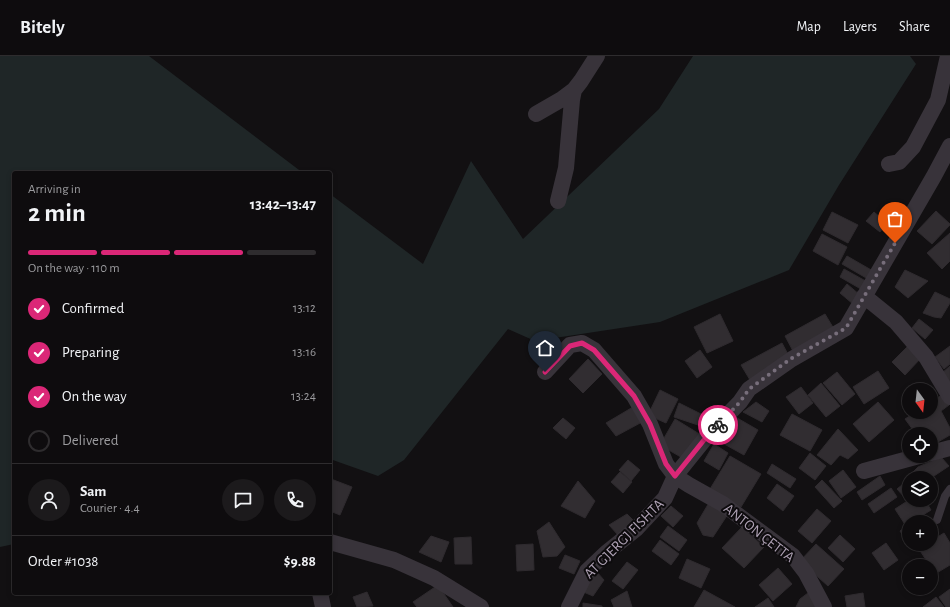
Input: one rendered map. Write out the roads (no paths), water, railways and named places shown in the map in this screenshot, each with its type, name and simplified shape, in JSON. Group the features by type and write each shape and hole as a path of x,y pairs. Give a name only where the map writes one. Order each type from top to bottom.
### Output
{"street":[{"path":"536,114 562,100 574,90 581,82 597,56"},
{"path":"889,164 898,162 913,147 938,100 948,56"},
{"path":"558,201 566,168 574,90"},
{"name":"AT GJERGJ FISHTA","path":"569,607 587,571 606,553 636,529 665,498 675,476 708,435 740,402 749,389 792,358 846,328 950,146"},
{"path":"864,296 896,322 926,357 950,397"},
{"path":"545,372 570,346 582,343 594,350 634,396 650,424 666,464 675,476"},
{"path":"938,451 950,448"},
{"path":"864,471 902,461"},
{"name":"ANTON ÇETTA","path":"675,476 723,504 793,556 806,573 824,607"},
{"path":"332,543 394,560 434,578 481,607"},
{"path":"320,595 323,607"}],"lane":[{"path":"938,517 945,496 950,489"}]}
